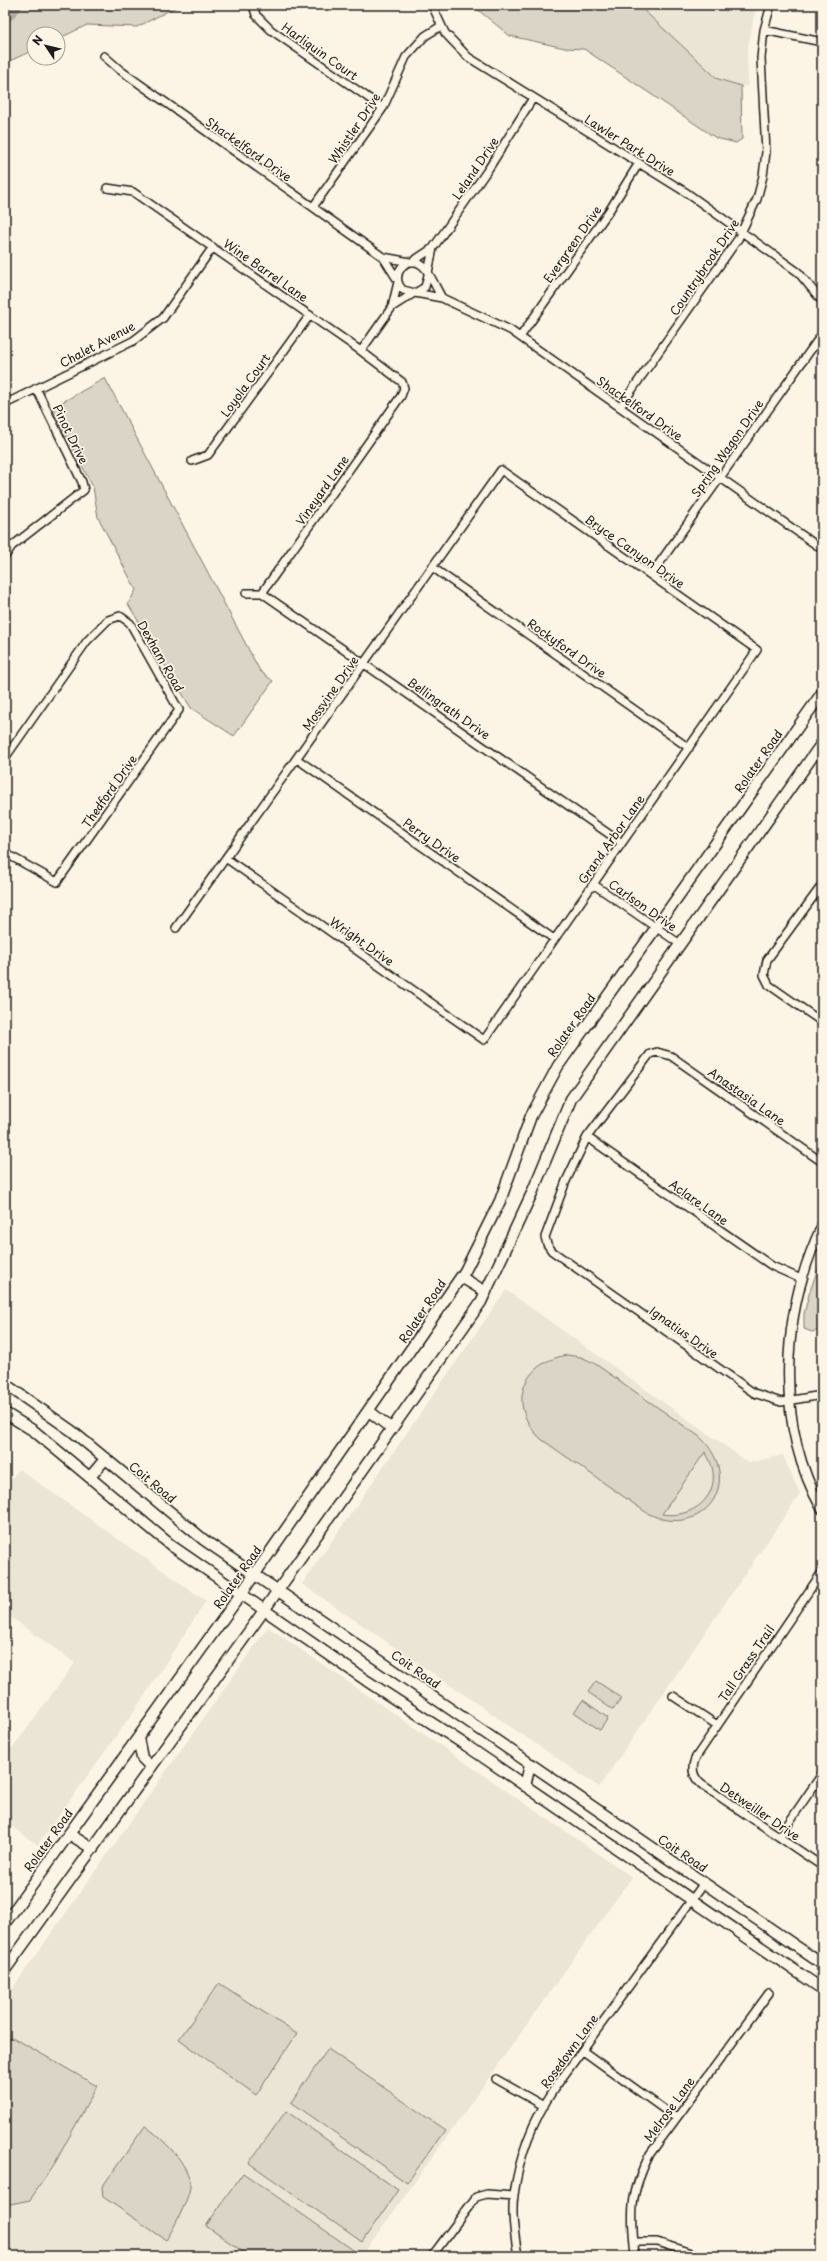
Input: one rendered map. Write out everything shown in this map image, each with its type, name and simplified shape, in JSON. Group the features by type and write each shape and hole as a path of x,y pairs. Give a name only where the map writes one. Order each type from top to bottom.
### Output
{"main road":[{"name":"Rolater Road","path":"5,1923 241,1594 461,1277 500,1201 531,1116 558,1066 822,693"},
{"path":"5,1970 264,1610 392,1429 486,1292 532,1193 570,1099 822,743"},
{"path":"461,1277 486,1292"},
{"name":"Coit Road","path":"5,1384 72,1431 191,1530 530,1765 822,1964"},
{"path":"369,1411 392,1429"},
{"path":"5,1413 34,1431 172,1546 367,1682 525,1786 822,1989"},
{"path":"90,1477 106,1458"},
{"path":"138,1738 142,1758 151,1767"},
{"path":"514,1779 530,1765"},
{"path":"525,1786 530,1765"},
{"path":"69,1834 92,1850"}],"street":[{"name":"Harliquin Court","path":"253,5 256,16 271,30 383,108"},
{"name":"Lawler Park Drive","path":"432,5 441,26 453,43 468,57 687,193 798,272 822,301"},
{"name":"Countrybrook Drive","path":"620,407 742,232 757,199 765,164 766,140 761,72 764,30 771,5"},
{"name":"Whistler Drive","path":"313,207 383,108 406,58 418,43 441,26"},
{"path":"764,30 822,42"},
{"name":"Shackelford Drive","path":"104,56 120,70 383,257 397,281"},
{"name":"Leland Drive","path":"411,262 433,248 489,168 533,98"},
{"name":"Evergreen Drive","path":"520,337 609,211 639,163"},
{"name":"Wine Barrel Lane","path":"107,188 133,192 362,351 399,378 403,385"},
{"name":"Chalet Avenue","path":"5,404 133,341 163,318 213,247"},
{"name":"Leland Drive","path":"428,274 433,248"},
{"name":"Shackelford Drive","path":"383,257 411,262"},
{"path":"392,307 400,269 411,262 422,265 442,298"},
{"path":"362,351 392,307 425,287 428,274"},
{"path":"397,281 404,290 414,293"},
{"name":"Shackelford Drive","path":"414,293 442,298 500,325 520,337 720,478 821,546"},
{"name":"Loyola Court","path":"192,461 208,455 310,315"},
{"name":"Spring Wagon Drive","path":"651,575 822,334"},
{"name":"Vineyard Lane","path":"262,593 401,396 403,385"},
{"name":"Pinot Drive","path":"5,556 12,546 83,491 82,482 36,388"},
{"name":"Mossvine Drive","path":"176,928 298,759 501,470"},
{"name":"Bryce Canyon Drive","path":"501,470 757,650"},
{"name":"Rockyford Drive","path":"432,567 689,748"},
{"path":"246,593 262,593"},
{"name":"Bellingrath Drive","path":"262,593 365,663 622,844"},
{"name":"Dexham Road","path":"5,758 87,641 108,620 120,616 130,623 179,710"},
{"name":"Grand Arbor Lane","path":"484,1040 757,650"},
{"name":"Thedford Drive","path":"5,853 56,883 179,710"},
{"name":"Perry Drive","path":"298,759 554,939"},
{"name":"Wright Drive","path":"227,859 484,1040"},
{"name":"Carlson Drive","path":"593,884 680,944"},
{"path":"822,885 767,960 764,974 772,987 822,1022"},
{"name":"Anastasia Lane","path":"588,1137 644,1059 650,1054 657,1052 671,1056 822,1162"},
{"name":"Ignatius Drive","path":"588,1137 566,1181 545,1237 547,1244 552,1251 744,1387 763,1397 780,1402 790,1402 822,1395"},
{"name":"Aclare Lane","path":"588,1137 772,1266 801,1279"},
{"path":"822,1226 801,1279 790,1340 788,1370 790,1402 796,1444 806,1475 822,1509"},
{"name":"Tall Grass Trail","path":"693,1769 694,1759 822,1572"},
{"path":"673,1696 718,1725"},
{"name":"Detweiller Drive","path":"693,1769 694,1776 701,1784 822,1866"},
{"path":"779,1837 822,1774"},
{"name":"Rosedown Lane","path":"518,2256 514,2220 514,2196 522,2159 530,2134 544,2106 704,1883"},
{"name":"Melrose Lane","path":"635,2256 631,2221 634,2193 638,2180 650,2154 769,1993"},
{"path":"583,2051 676,2118"},
{"path":"496,2079 544,2106"},
{"path":"432,2256 476,2197 487,2194 514,2196"},
{"path":"634,2242 657,2242 700,2256"}],"shaded area":[{"path":"5,5 180,5 137,27 87,25 66,35 66,26 26,26 26,54 5,63"},
{"path":"472,5 638,5 718,79 741,86 742,139 736,143 716,138 584,49 565,48 510,36"},
{"path":"638,5 758,5 754,16 747,52 748,86 741,86 718,79"},
{"path":"105,378 260,671 273,681 234,736 191,708 128,604 136,590 98,517 93,487 52,408"},
{"path":"822,1257 822,1329 812,1332 804,1329 804,1314 809,1294"},
{"path":"506,1290 749,1463 783,1455 800,1494 599,1787 302,1584"},
{"path":"567,1355 581,1357 594,1363 700,1437 713,1454 719,1472 718,1488 712,1502 701,1513 685,1520 667,1520 647,1513 541,1439 530,1427 524,1414 522,1400 524,1388 529,1377 538,1367 551,1360","holes":["705,1452 711,1465 713,1477 712,1488 706,1498 698,1506 688,1512 662,1514"]},
{"path":"19,1469 206,1601 141,1701 38,1845 5,1822 5,1758 75,1663 5,1613 5,1488"},
{"path":"268,1627 632,1877 362,2256 5,2256 5,1999"},
{"path":"596,1681 622,1698 613,1710 588,1692"},
{"path":"583,1700 608,1718 600,1730 574,1712"},
{"path":"219,1983 297,2034 256,2095 179,2039"},
{"path":"14,2038 97,2086 55,2163 30,2200 10,2204 5,2200 5,2040"},
{"path":"328,2049 445,2130 407,2183 291,2102"},
{"path":"286,2111 398,2190 362,2242 249,2163"},
{"path":"145,2126 167,2144 174,2152 186,2169 189,2178 190,2186 187,2198 166,2240 103,2197 102,2187"},
{"path":"243,2173 356,2252 353,2256 249,2256 206,2226"}],"waterway":[{"path":"5,16 15,5"}]}
